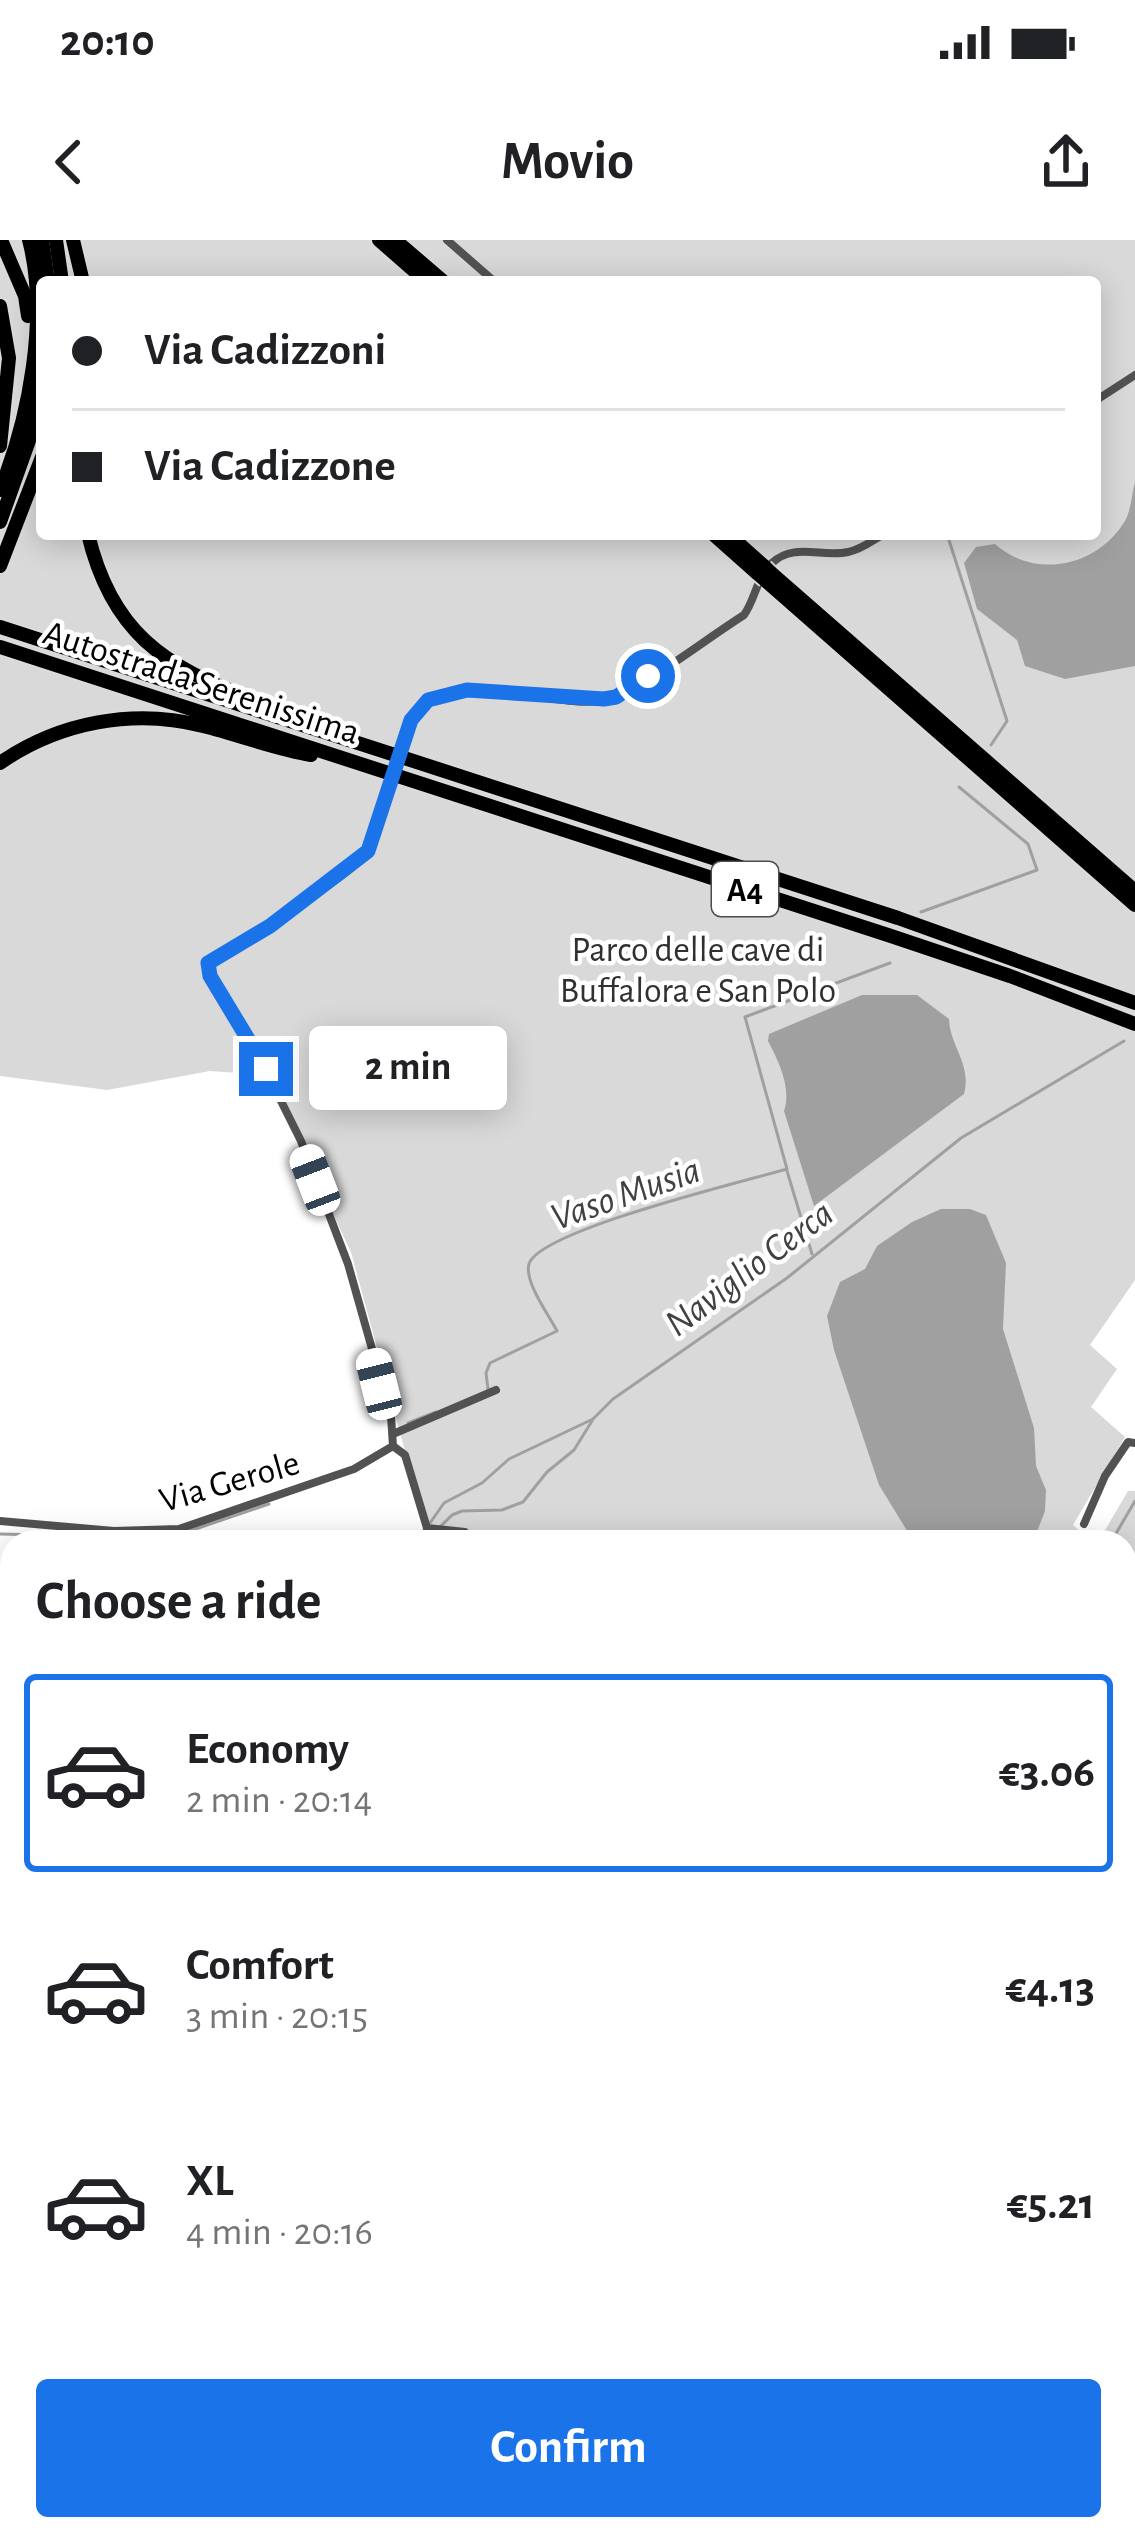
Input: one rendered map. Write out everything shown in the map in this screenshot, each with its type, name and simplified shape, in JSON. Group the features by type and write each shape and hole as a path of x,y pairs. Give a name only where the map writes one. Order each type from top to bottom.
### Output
{"highway":[{"path":"1,240 26,296 32,356"},
{"path":"0,490 20,432 32,356 36,292 29,240"},
{"path":"42,240 47,276"},
{"path":"56,240 61,276"},
{"path":"74,240 82,276"},
{"path":"379,240 420,276"},
{"path":"395,240 437,276"},
{"path":"0,306 9,358 0,446"},
{"path":"0,522 36,407"},
{"path":"0,566 36,473"},
{"path":"90,540 117,610 155,652 203,681 357,742"},
{"path":"721,540 1135,891"},
{"path":"734,540 764,573 1135,905"},
{"name":"Autostrada Serenissima","path":"0,627 898,918 1135,1003"},
{"name":"Autostrada Serenissima","path":"0,647 1010,976 1135,1024"},
{"path":"0,763 54,734 132,718 188,722 281,749 352,760"}],"street":[{"path":"447,240 488,276"},
{"path":"1101,397 1135,375"},
{"path":"433,1530 423,1520 405,1455 393,1446 348,1264 301,1141 266,1069 210,976 208,963 270,926 357,863 374,838 405,736 420,706 448,693 486,690 616,697 744,615 754,601 755,585 772,562 789,553 853,552 874,540"},
{"path":"393,1434 496,1390"},
{"path":"1084,1524 1105,1476 1128,1442 1135,1443"},
{"name":"Via Gerole","path":"158,1530 179,1529 354,1469 393,1446"},
{"name":"Via Gerole","path":"0,1521 94,1530"}],"green space":[{"name":"Parco delle cave di Buffalora e San Polo","path":"0,240 1135,240 1135,1280 1090,1345 1117,1369 1091,1407 1125,1437 1073,1525 1079,1530 431,1530 424,1521 351,1252 267,1075 210,1071 107,1090 0,1076"},
{"path":"1128,1491 1135,1491 1135,1530 1105,1530"}],"shaded area":[{"path":"1135,482 1135,666 1065,679 1025,666 1017,640 977,609 964,563 976,547 995,544 1011,555 1047,565 1083,557 1100,548 1126,519"},
{"path":"862,995 917,995 949,1019 965,1074 964,1094 814,1206 784,1111 785,1084 769,1034"},
{"path":"941,1209 970,1209 986,1215 1006,1263 1003,1329 1034,1428 1036,1466 1046,1490 1038,1530 907,1530 879,1485 827,1316 840,1282 865,1269 877,1246"}],"waterway":[{"name":"Vaso Musia","path":"949,540 1007,721 991,745"},
{"name":"Vaso Musia","path":"921,912 1037,870 1028,844 959,787"},
{"name":"Vaso Musia","path":"488,1389 490,1363 557,1331 528,1271 542,1251 605,1222 787,1169 745,1017 890,963"},
{"name":"Naviglio Cerca","path":"430,1523 444,1503 482,1483 509,1459 593,1419 613,1399 787,1278 961,1138 1124,1041"},
{"name":"Vaso Musia","path":"787,1171 812,1254"},
{"name":"Vaso Musia","path":"408,1423 436,1412"},
{"path":"437,1530 462,1511 502,1510 523,1502 547,1472 574,1450 592,1421"},
{"path":"1118,1530 1135,1501"},
{"name":"Vaso Musia","path":"193,1530 269,1504"}],"route":[{"path":"266,1069 230,1013 208,963 270,926 368,851 405,736 420,706 438,695 467,690 604,699 616,697 648,676"}]}
